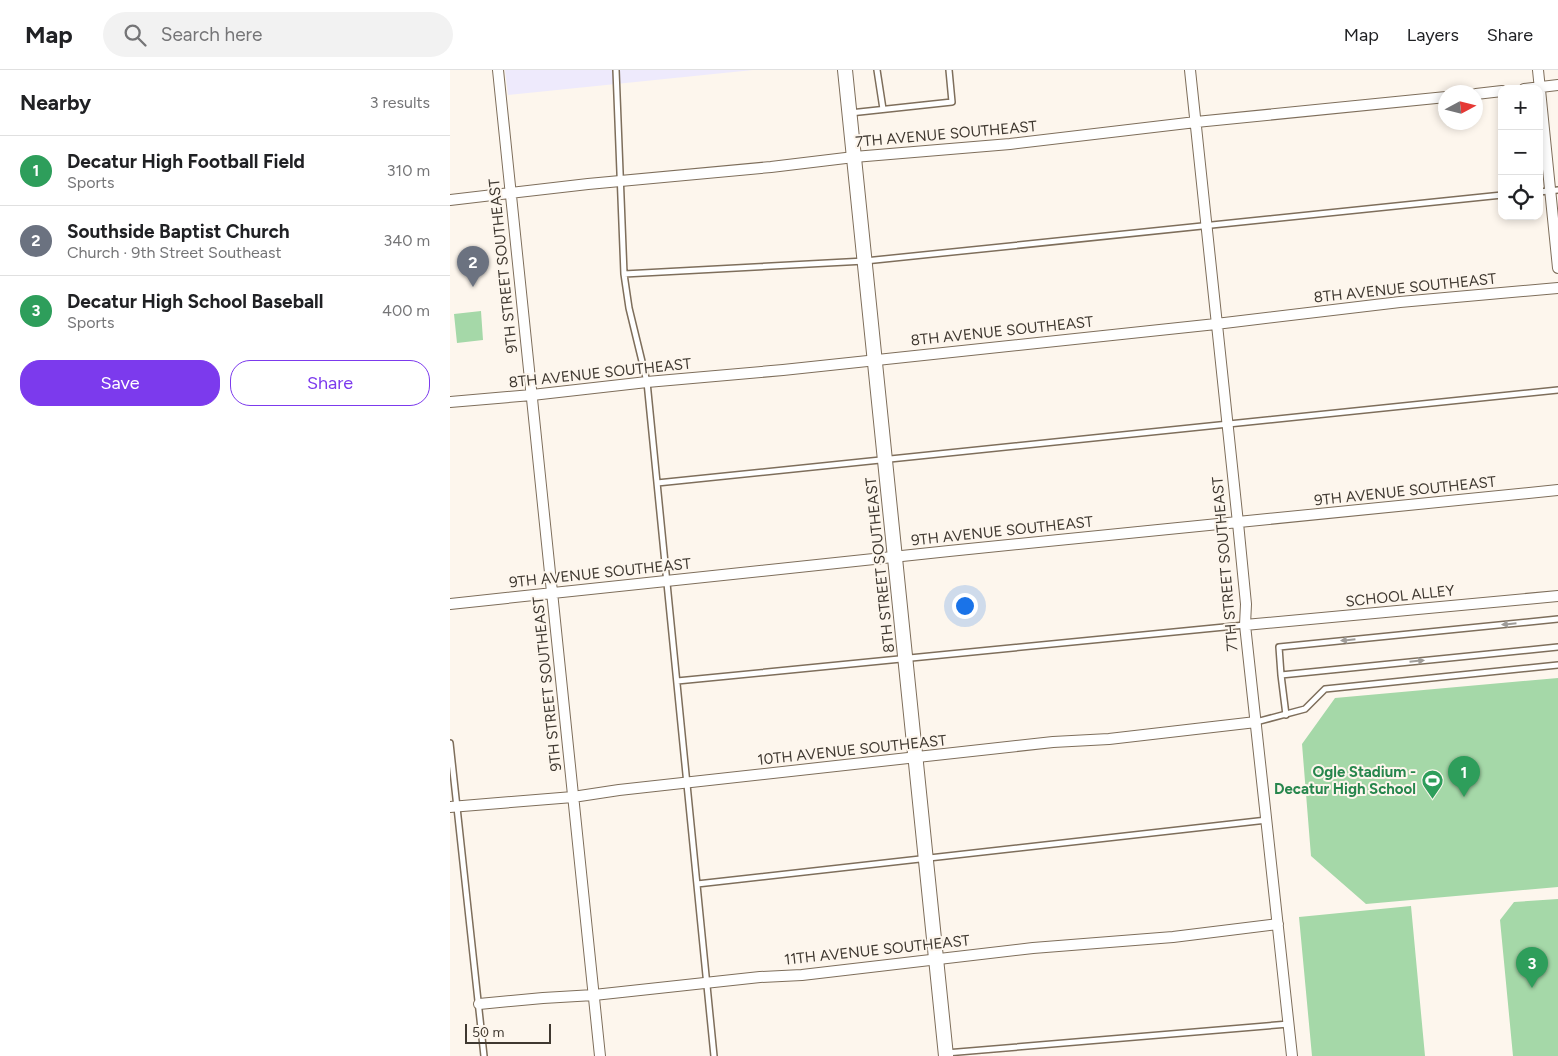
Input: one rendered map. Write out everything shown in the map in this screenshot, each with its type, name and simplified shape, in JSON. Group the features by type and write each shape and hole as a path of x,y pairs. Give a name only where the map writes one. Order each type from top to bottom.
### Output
{"street":[{"name":"9TH STREET SOUTHEAST","path":"498,70 600,1056"},
{"name":"8TH STREET SOUTHEAST","path":"845,70 946,1054"},
{"name":"7TH STREET SOUTHEAST","path":"1190,70 1238,523 1246,604 1245,625 1292,1056"},
{"path":"1538,70 1539,85"},
{"path":"1543,87 1558,85"},
{"path":"1483,93 1498,91"},
{"name":"7TH AVENUE SOUTHEAST","path":"450,200 854,157 1010,144 1196,122 1438,98"},
{"path":"1543,114 1554,190 1558,268"},
{"name":"8TH AVENUE SOUTHEAST","path":"450,402 532,396 647,382 1216,324 1400,302 1558,288"},
{"name":"9TH AVENUE SOUTHEAST","path":"450,604 1558,490"},
{"name":"SCHOOL ALLEY","path":"1245,625 1558,596"},
{"name":"10TH AVENUE SOUTHEAST","path":"453,807 574,797 619,790 1256,722"},
{"name":"11TH AVENUE SOUTHEAST","path":"479,1004 802,975 1117,940 1173,937 1278,924"}],"lane":[{"path":"616,70 622,181 624,274 628,308 647,382 714,1056"},
{"path":"877,70 882,109"},
{"path":"850,113 952,102 949,70"},
{"path":"624,274 865,261 1498,196"},
{"path":"657,483 1558,390"},
{"path":"1286,715 1279,647 1558,619"},
{"path":"677,682 1245,625"},
{"path":"1282,675 1558,647"},
{"path":"1256,722 1305,709 1325,689 1558,665"},
{"path":"450,743 453,807 484,1056"},
{"path":"697,884 927,860 1267,820"},
{"path":"946,1054 1289,1024"}],"shaded area":[{"path":"505,70 753,70 508,95"}],"green space":[{"path":"481,311 483,340 457,343 454,314"},
{"name":"Ogle Stadium - Decatur High School","path":"1558,678 1558,887 1366,904 1311,856 1302,744 1335,698"},
{"path":"1558,899 1558,1056 1513,1056 1500,920 1514,902"},
{"path":"1411,906 1425,1056 1312,1056 1299,917"}],"place":[{"name":"Southside Baptist Church","path":"473,287"},
{"name":"Decatur High Football Field","path":"1464,797"},
{"name":"Ogle Stadium - Decatur High School","path":"1432,800"},
{"name":"Decatur High School Baseball","path":"1532,988"}]}
